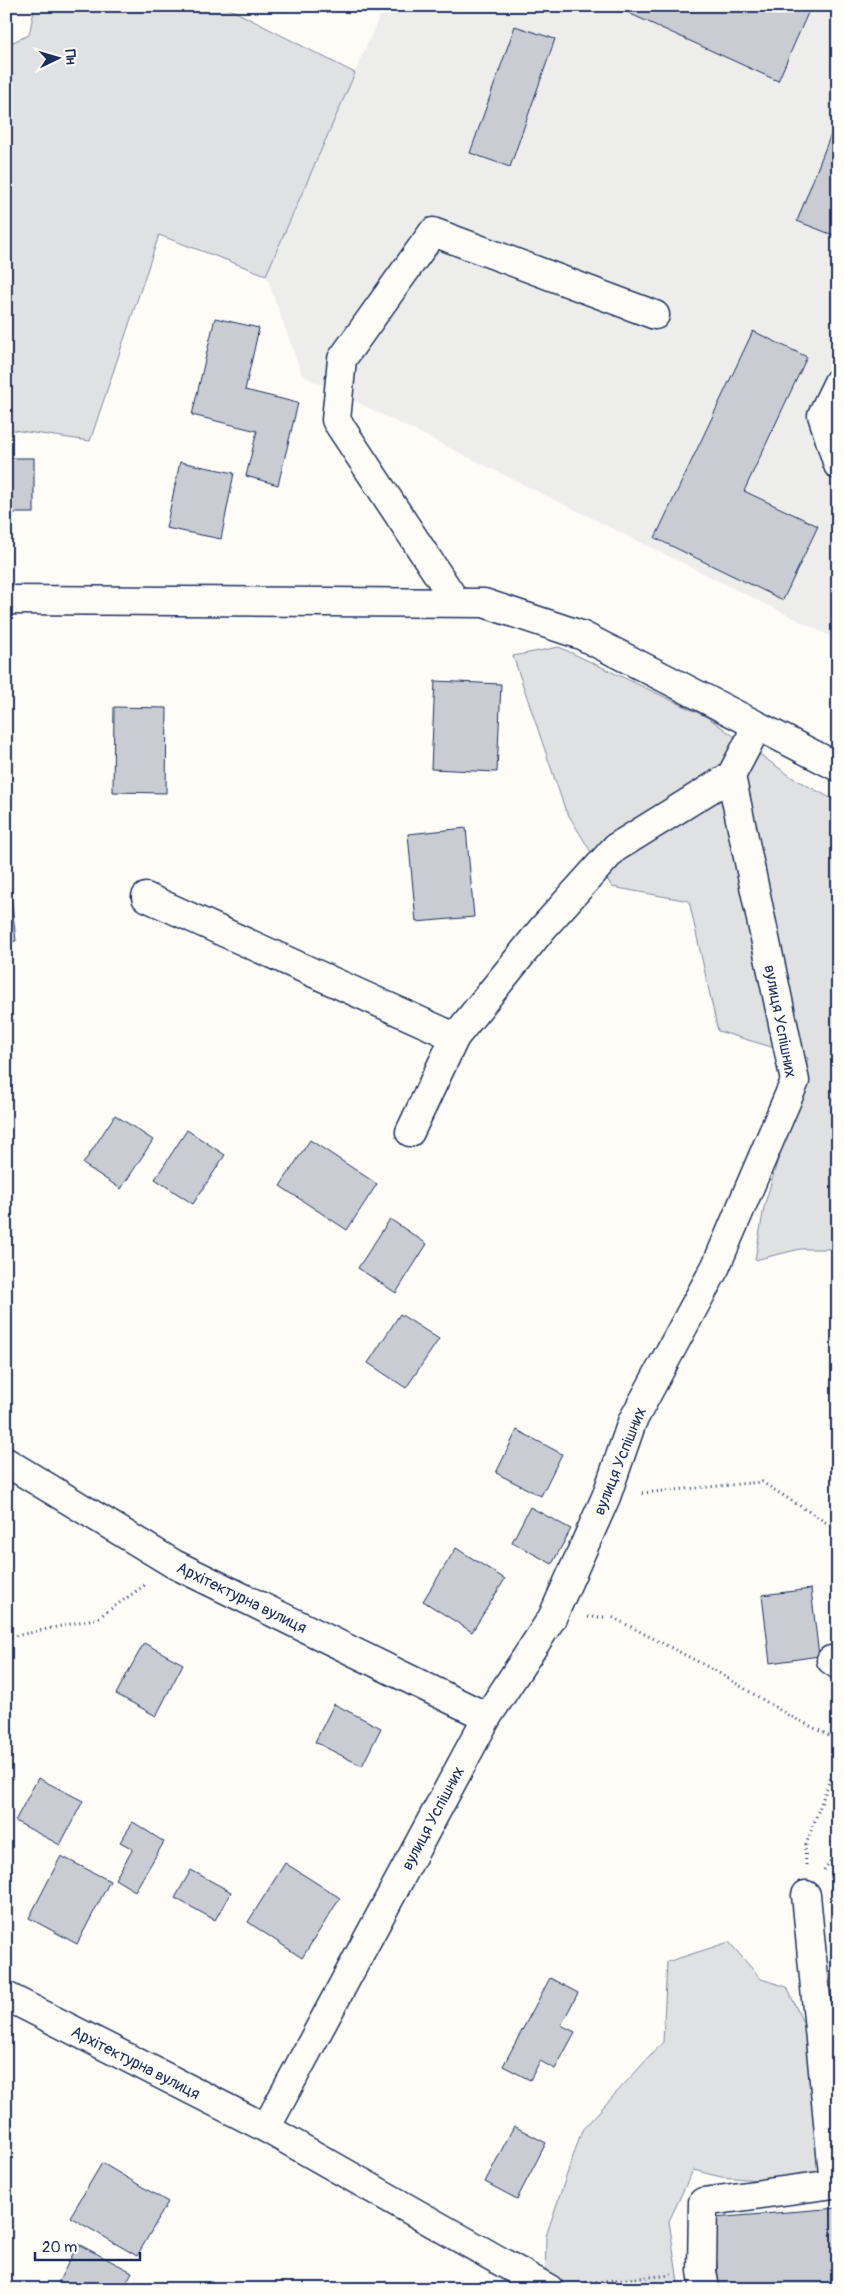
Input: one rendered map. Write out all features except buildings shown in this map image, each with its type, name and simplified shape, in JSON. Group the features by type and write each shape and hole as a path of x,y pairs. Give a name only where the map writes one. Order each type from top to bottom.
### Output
{"street":[{"path":"456,602 336,420 342,359 433,232 655,316"},
{"path":"838,382 822,415 838,465"},
{"path":"6,600 484,603 581,635 838,767"},
{"path":"410,1132 454,1037 543,928 615,848 731,776 750,740 754,725"},
{"name":"вулиця Успішних","path":"266,2128 487,1717 552,1618 606,1496 632,1422 716,1266 795,1081 731,776"},
{"path":"146,896 454,1037"},
{"name":"Архітектурна вулиця","path":"6,1462 174,1564 487,1717"},
{"path":"703,2280 703,2202 834,2184 806,1895"},
{"name":"Архітектурна вулиця","path":"6,1996 266,2128 546,2287"}],"path":[{"path":"606,1496 762,1482 838,1530"},
{"path":"6,1638 98,1618 174,1564"},
{"path":"552,1618 612,1617 714,1670 788,1715 838,1740"},
{"path":"806,1895 805,1847 838,1758"},
{"path":"546,2287 619,2281 703,2280"}],"shaded area":[{"path":"35,6 224,6 355,73 266,275 159,235 90,441 6,429 6,45 29,35"},
{"path":"384,6 838,6 838,640 302,375 266,275"},
{"path":"559,647 707,717 793,778 838,802 838,1249 800,1249 755,1260 764,1207 808,1058 718,1031 689,901 612,887 565,809 513,656"},
{"path":"729,1942 761,1979 787,1987 817,2054 838,2078 838,2173 798,2183 721,2177 693,2170 669,2221 679,2289 545,2289 546,2236 582,2130 663,2042 667,1962"}]}
